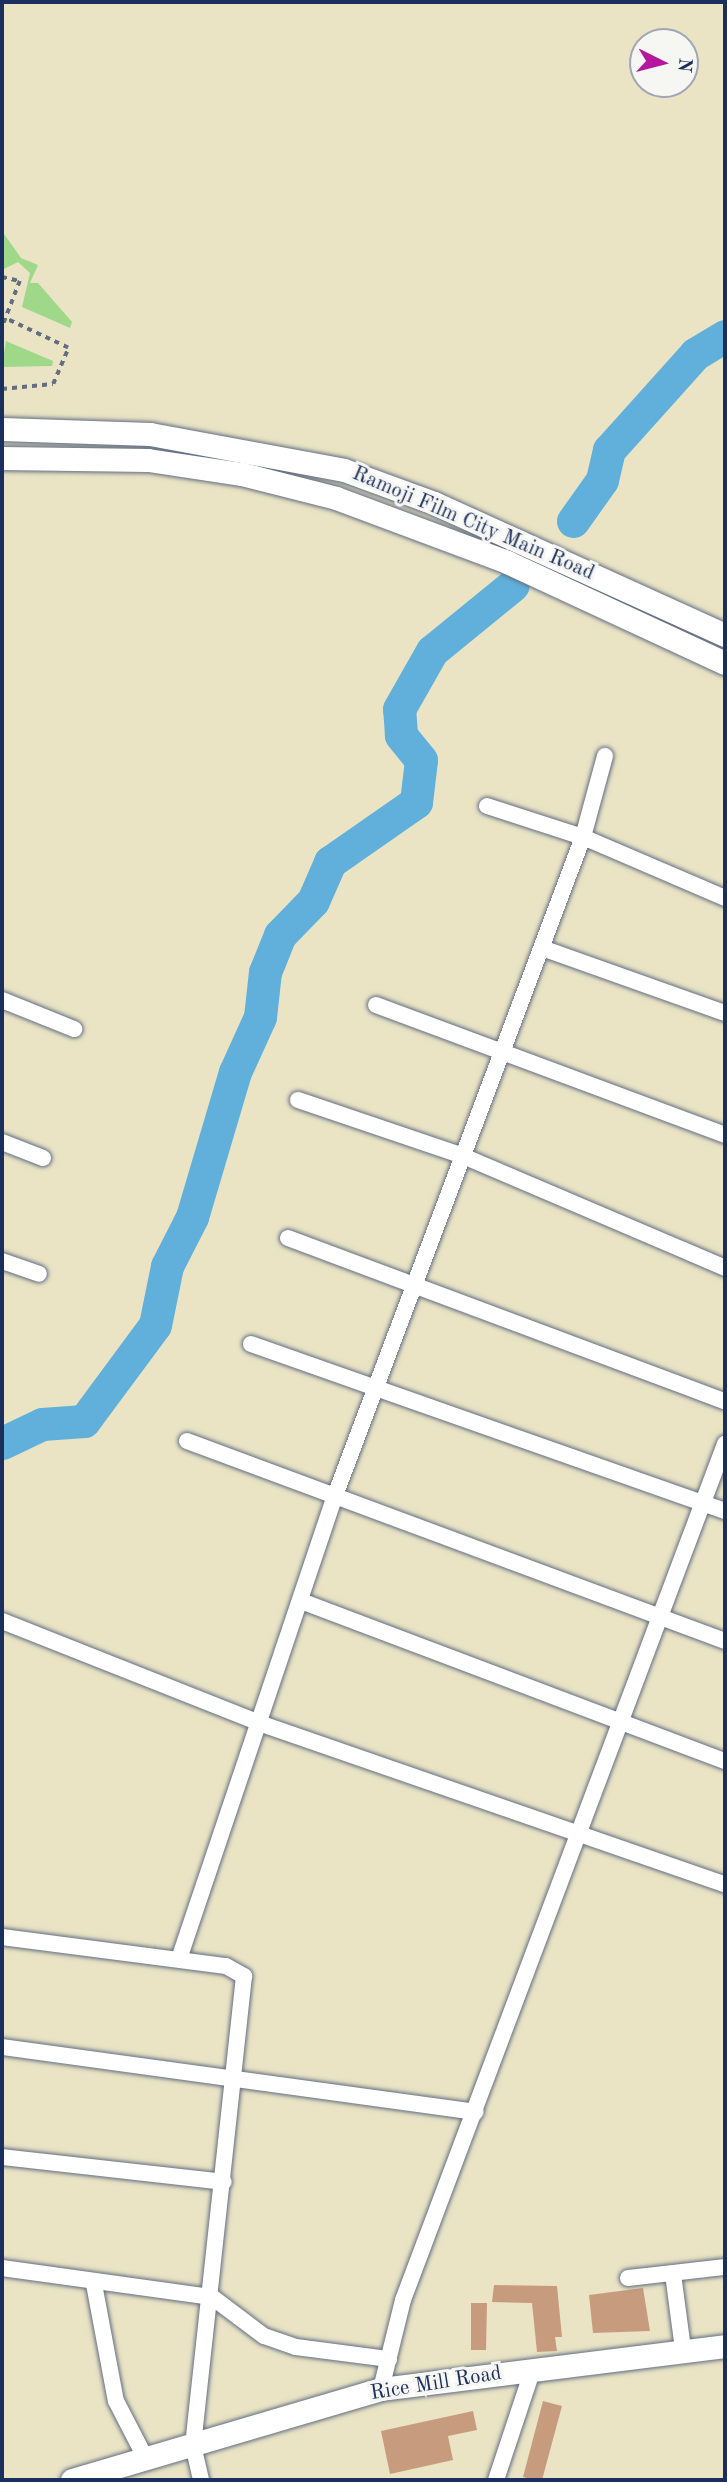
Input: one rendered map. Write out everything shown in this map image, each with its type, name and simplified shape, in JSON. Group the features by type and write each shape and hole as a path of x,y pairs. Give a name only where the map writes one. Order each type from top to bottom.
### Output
{"street":[{"name":"Ramoji Film City Main Road","path":"2,429 150,434 344,470 434,503 725,635"},
{"name":"Ramoji Film City Main Road","path":"2,458 148,460 242,474 337,498 507,562 725,663"},
{"path":"179,1959 336,1493 583,837 605,756"},
{"path":"487,806 583,837 725,898"},
{"path":"542,948 725,1013"},
{"path":"2,1000 74,1029"},
{"path":"376,1005 725,1135"},
{"path":"298,1100 463,1156 725,1268"},
{"path":"2,1142 43,1158"},
{"path":"288,1238 725,1401"},
{"path":"2,1261 39,1274"},
{"path":"251,1344 725,1511"},
{"path":"187,1441 336,1493 725,1641"},
{"path":"381,2389 403,2300 476,2112 620,1720 665,1617 725,1444"},
{"path":"301,1601 725,1761"},
{"path":"2,1621 259,1723 581,1831 725,1884"},
{"path":"2,1937 226,1966 244,1976 237,2076 193,2445 201,2480"},
{"path":"2,2047 237,2076 476,2112"},
{"path":"2,2157 223,2182"},
{"path":"628,2278 725,2267"},
{"path":"2,2268 94,2284 212,2297 264,2336 296,2347 389,2359"},
{"path":"673,2274 683,2349"},
{"path":"94,2284 116,2401 146,2459"},
{"name":"Rice Mill Road","path":"72,2480 381,2389 683,2349 725,2346"},
{"path":"496,2480 533,2369"}],"path":[{"path":"2,277 20,281 2,328"},
{"path":"2,389 52,384 68,348 6,319"}],"green space":[{"path":"2,231 21,258 38,265 30,283 38,283 72,322 70,328 22,307 30,273 18,262 2,270"},
{"path":"6,341 53,361 52,366 2,367"}],"building":[{"path":"494,2285 557,2286 562,2337 555,2337 557,2351 537,2352 532,2303 492,2302"},
{"path":"643,2288 650,2331 593,2333 589,2295"},
{"path":"471,2303 487,2303 486,2350 471,2350"},
{"path":"543,2401 562,2406 542,2480 534,2480 523,2477"},
{"path":"473,2411 477,2430 448,2436 453,2460 390,2474 381,2431"}],"waterway":[{"path":"573,521 602,480 609,450 695,354 725,336"},
{"path":"2,1443 42,1424 84,1421 155,1325 167,1266 192,1217 235,1072 260,1017 265,972 280,935 313,901 330,862 416,802 421,760 401,735 399,709 432,651 513,585"}]}
